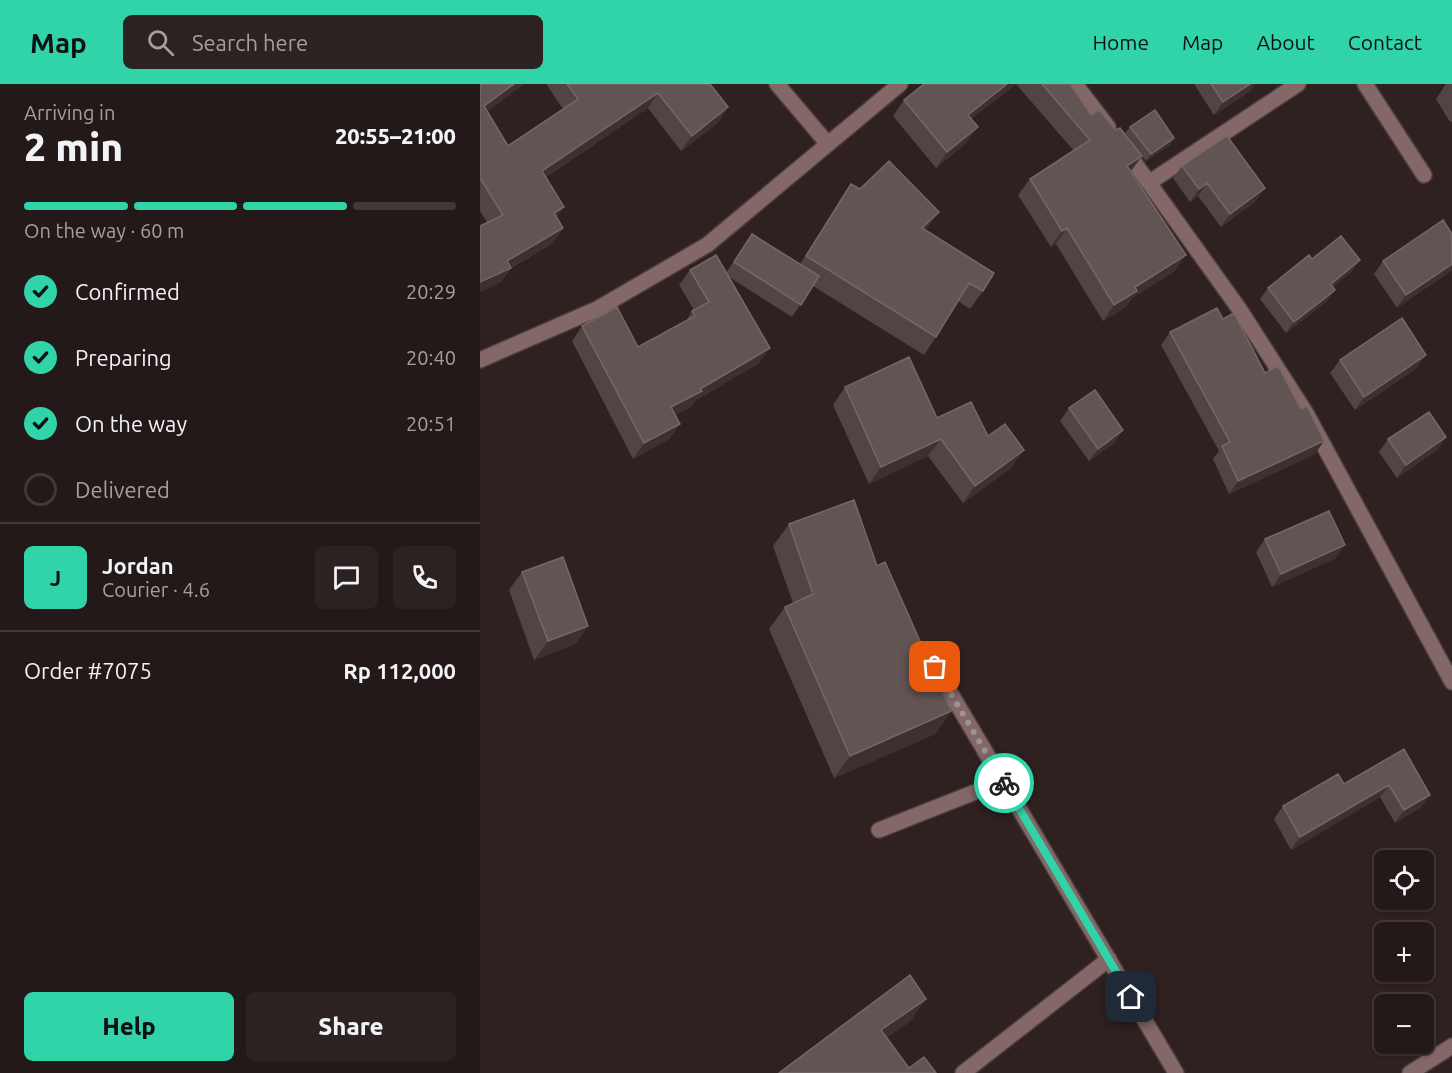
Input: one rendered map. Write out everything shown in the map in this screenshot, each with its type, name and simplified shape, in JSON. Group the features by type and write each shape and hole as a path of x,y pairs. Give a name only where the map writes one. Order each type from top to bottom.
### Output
{"street":[{"path":"777,84 827,143"},
{"path":"480,360 597,309 707,244 900,84"},
{"path":"1075,84 1150,182 1240,310 1306,413 1452,682"},
{"path":"1150,182 1298,84"},
{"path":"1365,84 1424,176"},
{"path":"935,667 1176,1073"},
{"path":"879,830 1003,781"},
{"path":"963,1073 1109,959"},
{"path":"1410,1073 1452,1046"}],"building":[{"path":"480,84 514,84 484,106 508,146 578,99 567,84 710,84 728,107 692,136 658,93 542,171 564,207 554,213 563,228 507,261 511,268 480,282 480,226 503,215 480,178"},
{"path":"924,84 1007,84 968,115 978,127 947,152 904,100"},
{"path":"1042,84 1070,84 1091,115 1099,110 1116,130 1120,128 1142,156 1127,166 1186,255 1135,287 1137,291 1114,305 1067,228 1062,231 1030,179 1090,140"},
{"path":"1211,84 1250,84 1223,102"},
{"path":"1155,110 1174,138 1151,154 1130,127"},
{"path":"1227,136 1265,188 1230,214 1207,183 1199,189 1182,166"},
{"path":"889,161 939,212 922,228 994,273 983,291 969,283 936,337 806,256 851,184 860,189"},
{"path":"1443,220 1452,234 1452,264 1406,295 1383,261"},
{"path":"752,234 819,276 801,305 734,262"},
{"path":"1341,236 1360,260 1331,284 1335,290 1294,322 1268,288 1309,255 1312,259"},
{"path":"716,255 770,348 700,389 702,391 671,407 680,424 644,443 582,326 617,307 638,347 695,316 692,311 709,302 690,270"},
{"path":"1217,308 1223,319 1234,313 1265,373 1278,366 1301,409 1307,406 1324,441 1238,481 1222,446 1230,442 1170,332"},
{"path":"1402,318 1426,355 1364,397 1340,360"},
{"path":"909,357 937,418 971,402 988,436 1005,424 1024,450 975,486 941,439 881,467 845,387"},
{"path":"1095,390 1123,430 1098,449 1069,408"},
{"path":"1429,412 1446,437 1406,465 1388,439"},
{"path":"854,500 877,566 885,562 951,711 850,756 785,607 813,594 789,524"},
{"path":"1329,511 1345,545 1281,574 1265,539"},
{"path":"563,557 588,626 548,641 522,572"},
{"path":"1404,749 1430,795 1404,810 1389,785 1300,837 1283,806 1338,774 1344,784"},
{"path":"910,975 926,999 881,1030 909,1068 924,1057 936,1073 779,1073"}],"way so far":[{"path":"935,667 1004,783"}],"route":[{"path":"1004,783 1131,997"}]}
